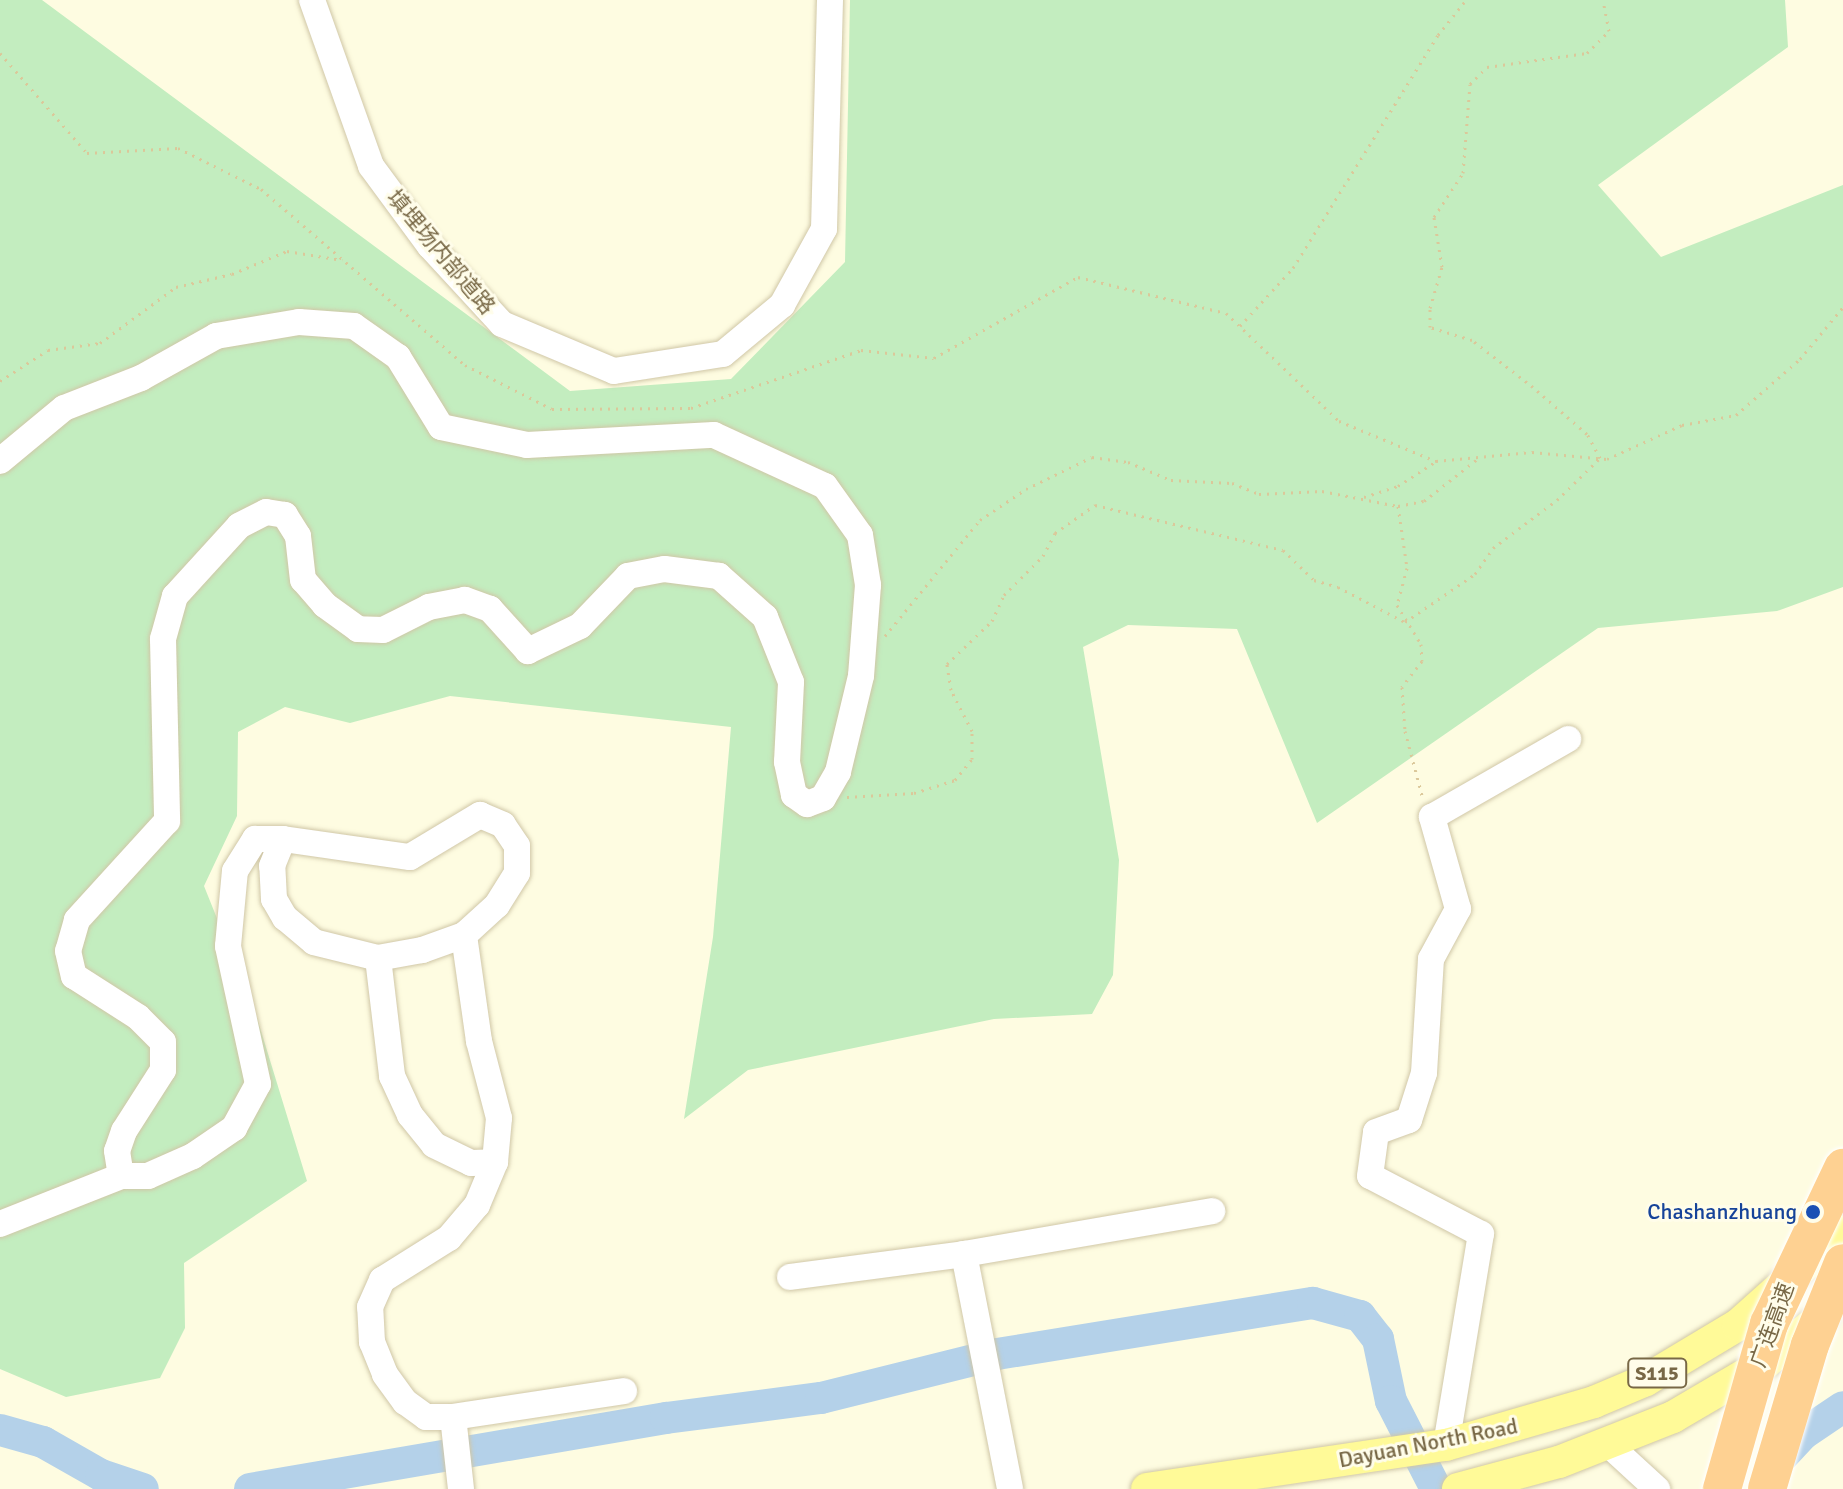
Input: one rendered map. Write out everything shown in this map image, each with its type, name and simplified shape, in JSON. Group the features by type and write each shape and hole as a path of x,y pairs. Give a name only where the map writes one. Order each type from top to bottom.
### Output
{"highway":[{"name":"广连高速","path":"1722,1489 1769,1324 1843,1168"},
{"path":"1739,1489 1793,1298 1843,1197"},
{"name":"广连高速","path":"1770,1489 1810,1345 1843,1263"},
{"path":"1770,1489 1827,1327 1843,1297"}],"main road":[{"name":"Dayuan North Road","path":"1147,1489 1440,1446 1539,1420 1646,1380 1774,1298 1843,1231"},
{"name":"S115","path":"1458,1489 1608,1444 1724,1390 1843,1297"}],"street":[{"name":"填埋场内部道路","path":"312,0 371,166 430,246 502,324 614,371 723,354 782,305 824,229 830,0"},
{"path":"0,461 64,408 141,378 216,336 299,322 354,326 398,357 441,427 527,445 714,435 825,486 860,535 868,585 863,645 838,772 823,798 807,804 794,795 787,762 791,682 765,617 719,576 664,569 628,576 580,626 528,651 490,609 465,600 429,607 383,630 358,629 325,605 303,580 301,546 285,515 266,512 239,526 175,596 163,639 167,821 77,920 68,951 74,976 138,1017 163,1042 163,1070 124,1131 117,1151 121,1176"},
{"path":"1440,1446 1481,1234 1370,1176 1376,1132 1409,1120 1424,1073 1431,959 1458,909 1432,817 1568,739"},
{"path":"0,1224 121,1176 148,1176 234,1128 258,1084 228,946 235,871 255,839 283,839 410,857 480,815 503,825 517,846 517,873 497,905 464,935 378,958 314,942 285,918 274,899 272,866 283,839"},
{"path":"464,935 474,1017 499,1118 495,1162 477,1205 449,1238 382,1280 370,1307 372,1342 385,1374 405,1402 426,1417 454,1427 624,1391"},
{"path":"378,958 392,1076 410,1115 434,1145 471,1163 495,1162"},
{"path":"790,1277 964,1254 1212,1211"},
{"path":"964,1254 1010,1489"},
{"path":"454,1427 461,1489"},
{"path":"1608,1444 1657,1489"}],"path":[{"path":"1240,326 1293,268 1438,35 1466,0"},
{"path":"1600,458 1587,434 1533,387 1472,340 1430,327 1430,308 1442,267 1434,217 1463,173 1470,84 1487,67 1587,53 1609,31 1603,0"},
{"path":"0,53 87,153 178,148 261,189 465,365 552,409 691,408 861,350 934,358 1078,277 1226,313 1339,421 1436,461 1532,452 1600,458"},
{"path":"0,381 48,350 100,343 176,287 232,274 287,251 344,261"},
{"path":"1405,622 1475,574 1493,548 1557,500 1600,458 1682,425 1736,415 1800,359 1843,307"},
{"path":"863,645 891,633 951,549 980,520 1026,489 1092,457 1128,462 1171,480 1232,483 1259,494 1322,491 1398,506 1424,501 1480,457"},
{"path":"1364,497 1398,486 1436,461"},
{"path":"823,798 914,793 955,780 972,759 972,731 951,690 947,664 992,621 1004,595 1043,556 1055,533 1095,505 1283,550 1314,580 1338,587 1405,622"},
{"path":"1398,506 1407,568 1397,605 1421,644 1422,661 1402,687 1405,731 1415,782 1432,817"}],"green space":[{"path":"0,0 42,0 570,391 731,379 845,262 850,0 1785,0 1788,47 1598,185 1661,257 1843,185 1843,587 1777,611 1598,628 1317,823 1237,629 1128,625 1083,647 1119,860 1113,975 1092,1014 994,1019 748,1070 684,1119 713,937 731,727 450,696 350,723 285,707 238,732 237,816 204,886 257,1018 307,1181 184,1263 185,1328 160,1378 66,1397 0,1369"}],"waterway":[{"path":"250,1489 666,1418 821,1398 997,1354 1313,1303 1360,1316 1378,1339 1391,1401 1436,1489"},
{"path":"1775,1464 1803,1434 1843,1407"},
{"path":"0,1430 43,1442 101,1475 143,1489"}],"place":[{"name":"Chashanzhuang","path":"1813,1212"}]}
